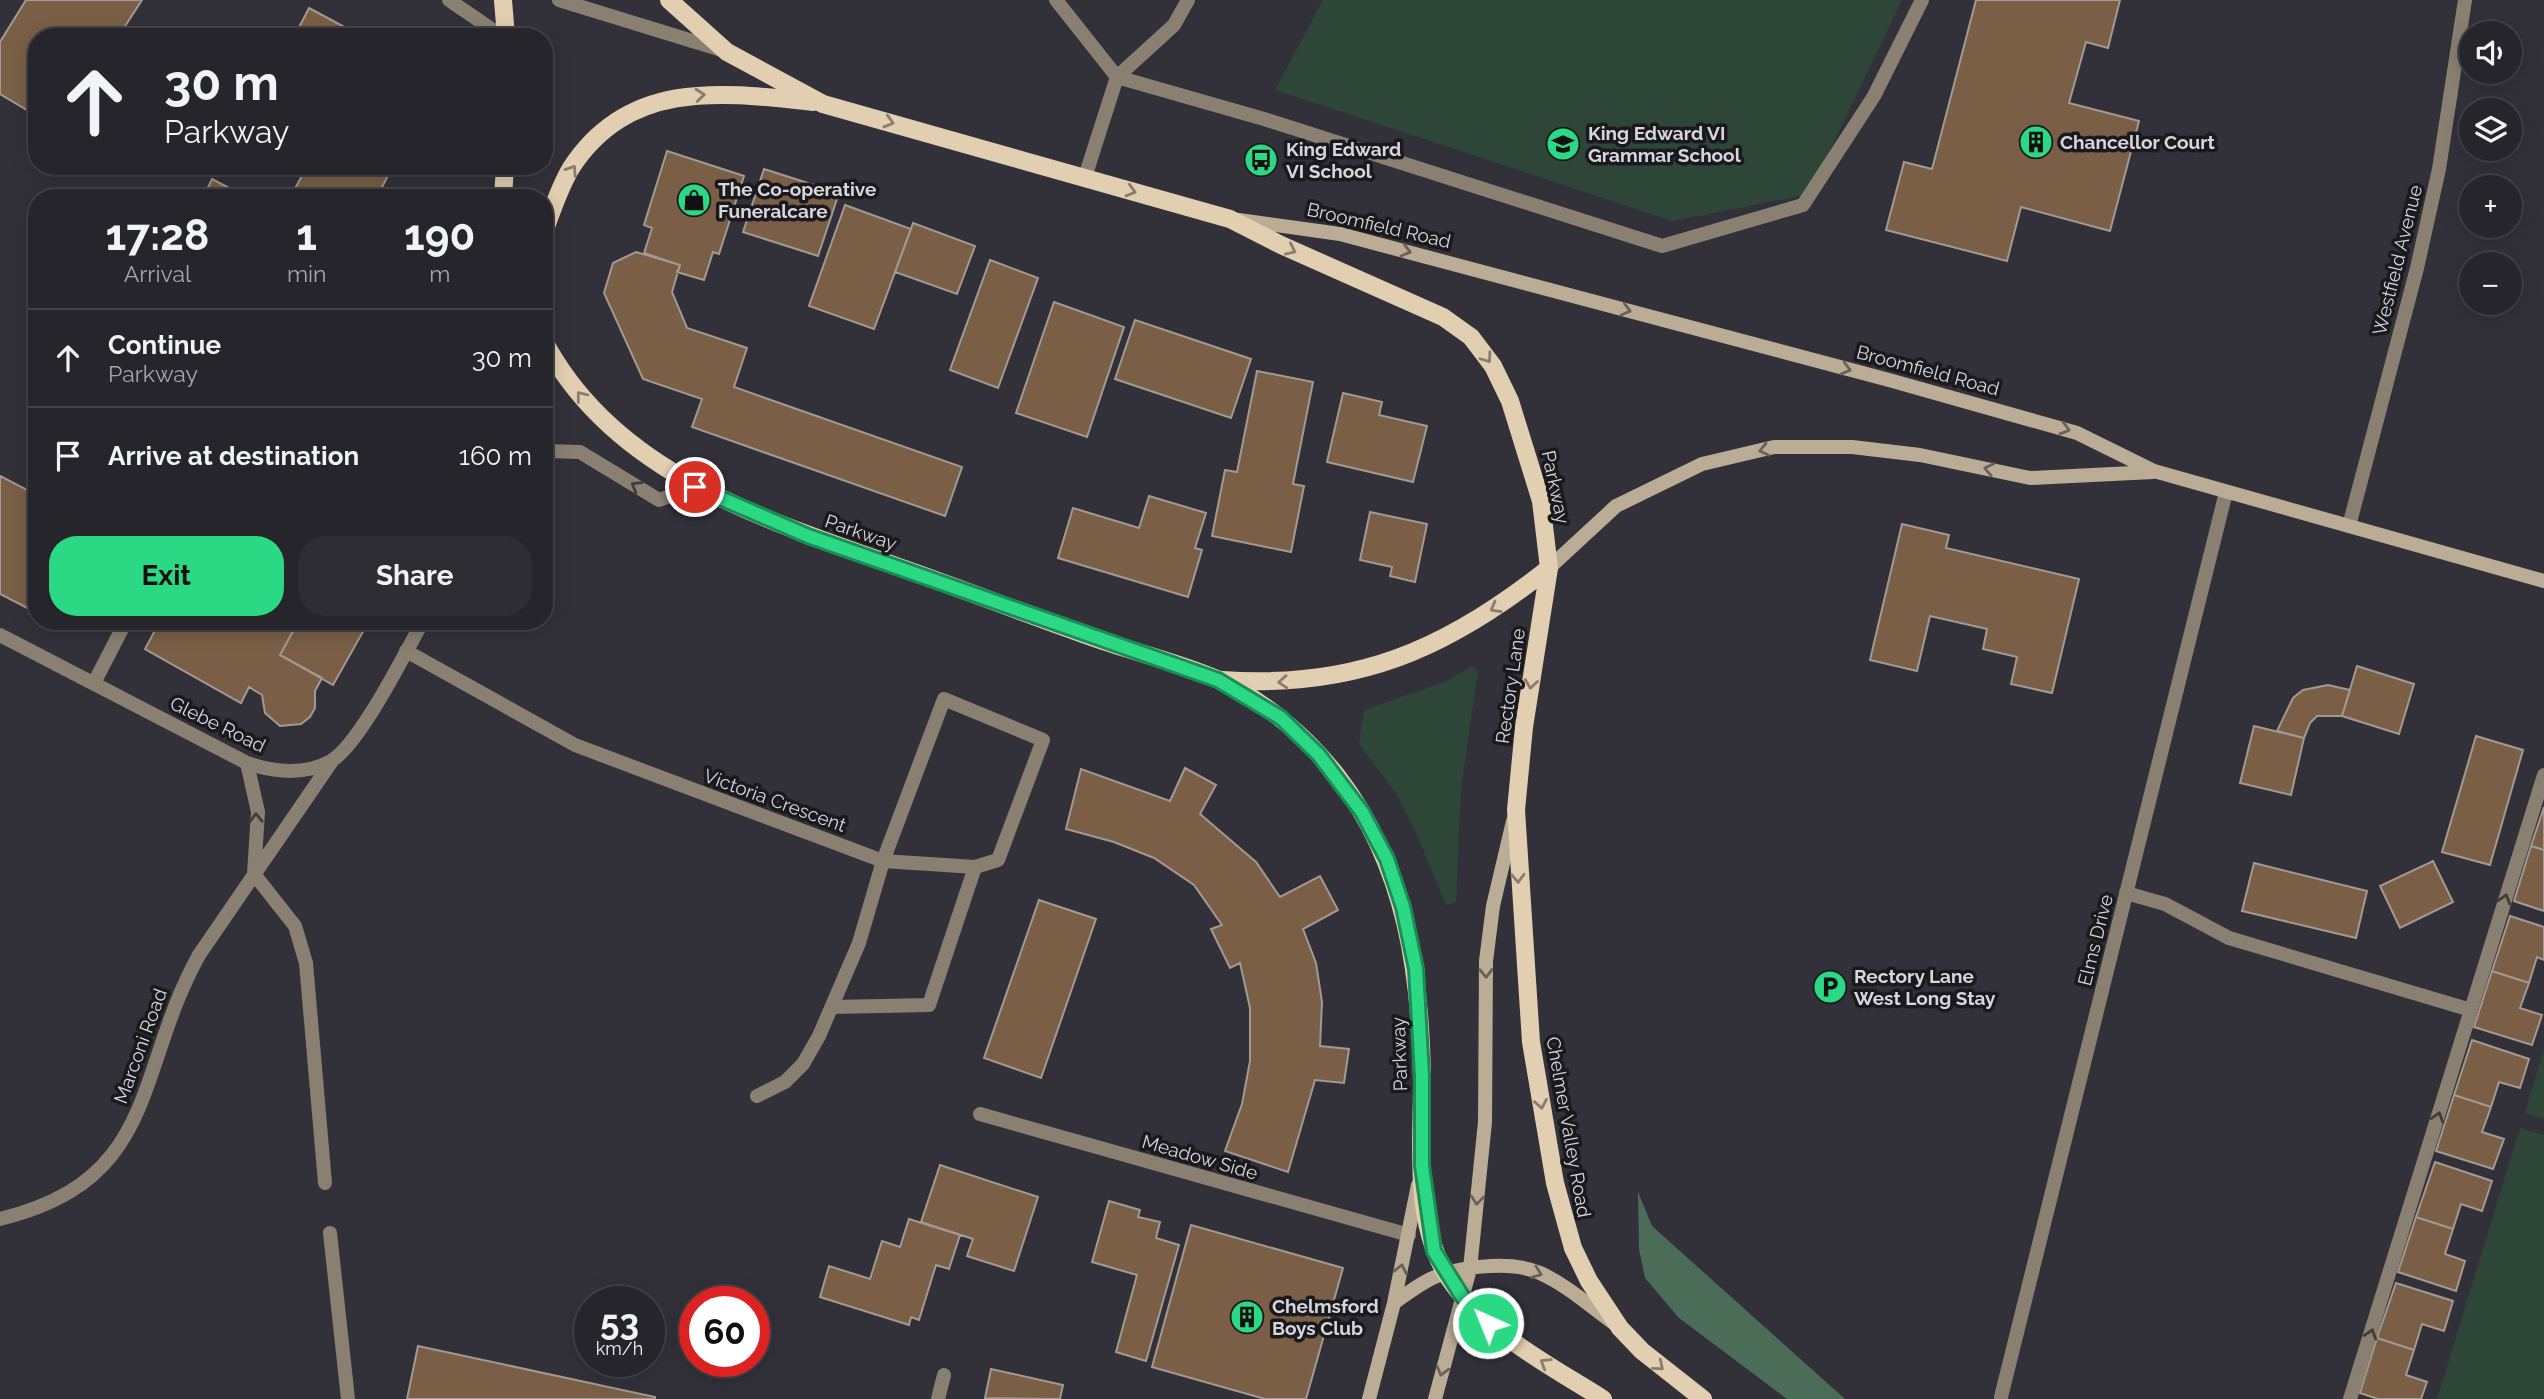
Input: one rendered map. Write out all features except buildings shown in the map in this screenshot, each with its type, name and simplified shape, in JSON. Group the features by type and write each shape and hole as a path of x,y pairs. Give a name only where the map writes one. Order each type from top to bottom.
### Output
{"main road":[{"path":"503,0 504,28"},
{"path":"669,0 727,51"},
{"name":"Broomfield Road","path":"727,51 823,104 1230,219 1340,234 1902,384 2077,433 2154,471 2544,581"},
{"path":"553,211 572,168 603,133 635,112 670,98 727,93 823,104"},
{"name":"Parkway","path":"1218,680 1272,683 1370,669 1411,654 1451,634 1511,598 1549,568 1541,501 1525,440 1493,366 1471,337 1443,317 1281,245 1230,219"},
{"name":"Parkway","path":"553,354 597,416 695,487 808,536 1218,680 1281,718 1319,755 1362,812 1387,859 1403,907 1416,969 1422,1076 1422,1166"},
{"name":"Broomfield Road","path":"1549,568 1616,506 1702,464 1774,447 1852,447 1920,455 2030,478 2154,471"},
{"name":"Rectory Lane","path":"1516,810 1524,727 1549,568"},
{"path":"1435,1399 1469,1269 1484,1133 1486,961 1493,906 1516,810"},
{"name":"Chelmer Valley Road","path":"1516,810 1531,1042 1555,1183 1573,1248 1589,1281 1620,1328 1642,1351 1703,1399"},
{"path":"1369,1399 1394,1303 1422,1166"},
{"path":"1422,1166 1434,1251 1462,1296 1488,1323 1522,1348 1603,1399"},
{"path":"1394,1303 1427,1281 1447,1275 1469,1269 1519,1267 1537,1272 1620,1328"}],"street":[{"path":"449,0 491,28"},
{"name":"Broomfield Road","path":"559,0 727,51"},
{"path":"1056,0 1117,77 1265,118 1662,246 1802,205 1874,96 1922,0"},
{"path":"1085,177 1117,77 1174,25 1188,0"},
{"name":"Westfield Avenue","path":"2348,526 2413,281 2436,182 2465,0"},
{"path":"553,451 580,452 659,500 695,487"},
{"name":"Elms Drive","path":"2001,1397 2226,492"},
{"path":"94,683 121,630"},
{"path":"332,761 355,735 418,630"},
{"name":"Glebe Road","path":"0,635 247,763 275,772 299,771 332,761"},
{"name":"Victoria Crescent","path":"407,651 575,744 883,860 975,867"},
{"path":"757,1096 785,1082 803,1064 832,1007 859,943 883,860 944,699 1043,740 998,860 975,867 929,1006 832,1007"},
{"name":"Marconi Road","path":"0,1219 31,1212 66,1197 88,1182 108,1161 128,1132 148,1090 178,992 199,955 332,761"},
{"path":"247,763 258,812 254,874 295,926 306,963 325,1183"},
{"path":"2350,1399 2544,775"},
{"path":"2126,893 2165,904 2229,938 2471,1010"},
{"name":"Meadow Side","path":"980,1114 1409,1236"},
{"path":"330,1233 348,1399"},
{"path":"938,1399 944,1375"}],"green space":[{"path":"1323,0 1902,0 1809,194 1673,221 1275,90"},
{"path":"1472,666 1478,671 1461,789 1456,902 1446,905 1414,828 1395,792 1359,744 1364,710 1447,681"},
{"path":"2544,1049 2544,1119 2525,1113"},
{"path":"2520,1128 2544,1135 2544,1399 2437,1399"},
{"path":"1638,1192 1652,1226 1845,1399 1787,1399 1679,1318 1645,1278 1639,1249"}],"place":[{"name":"Chancellor Court","path":"2036,142"},
{"name":"King Edward VI Grammar School","path":"1563,144"},
{"name":"King Edward VI School","path":"1261,160"},
{"name":"The Co-operative Funeralcare","path":"694,200"},
{"name":"Rectory Lane West Long Stay","path":"1830,987"},
{"name":"Chelmsford Boys Club","path":"1247,1317"}],"route":[{"path":"695,487 808,536 1072,631 1218,680 1281,718 1319,755 1362,812 1387,859 1403,907 1416,969 1422,1076 1422,1166 1434,1251 1462,1296 1488,1323"}]}
